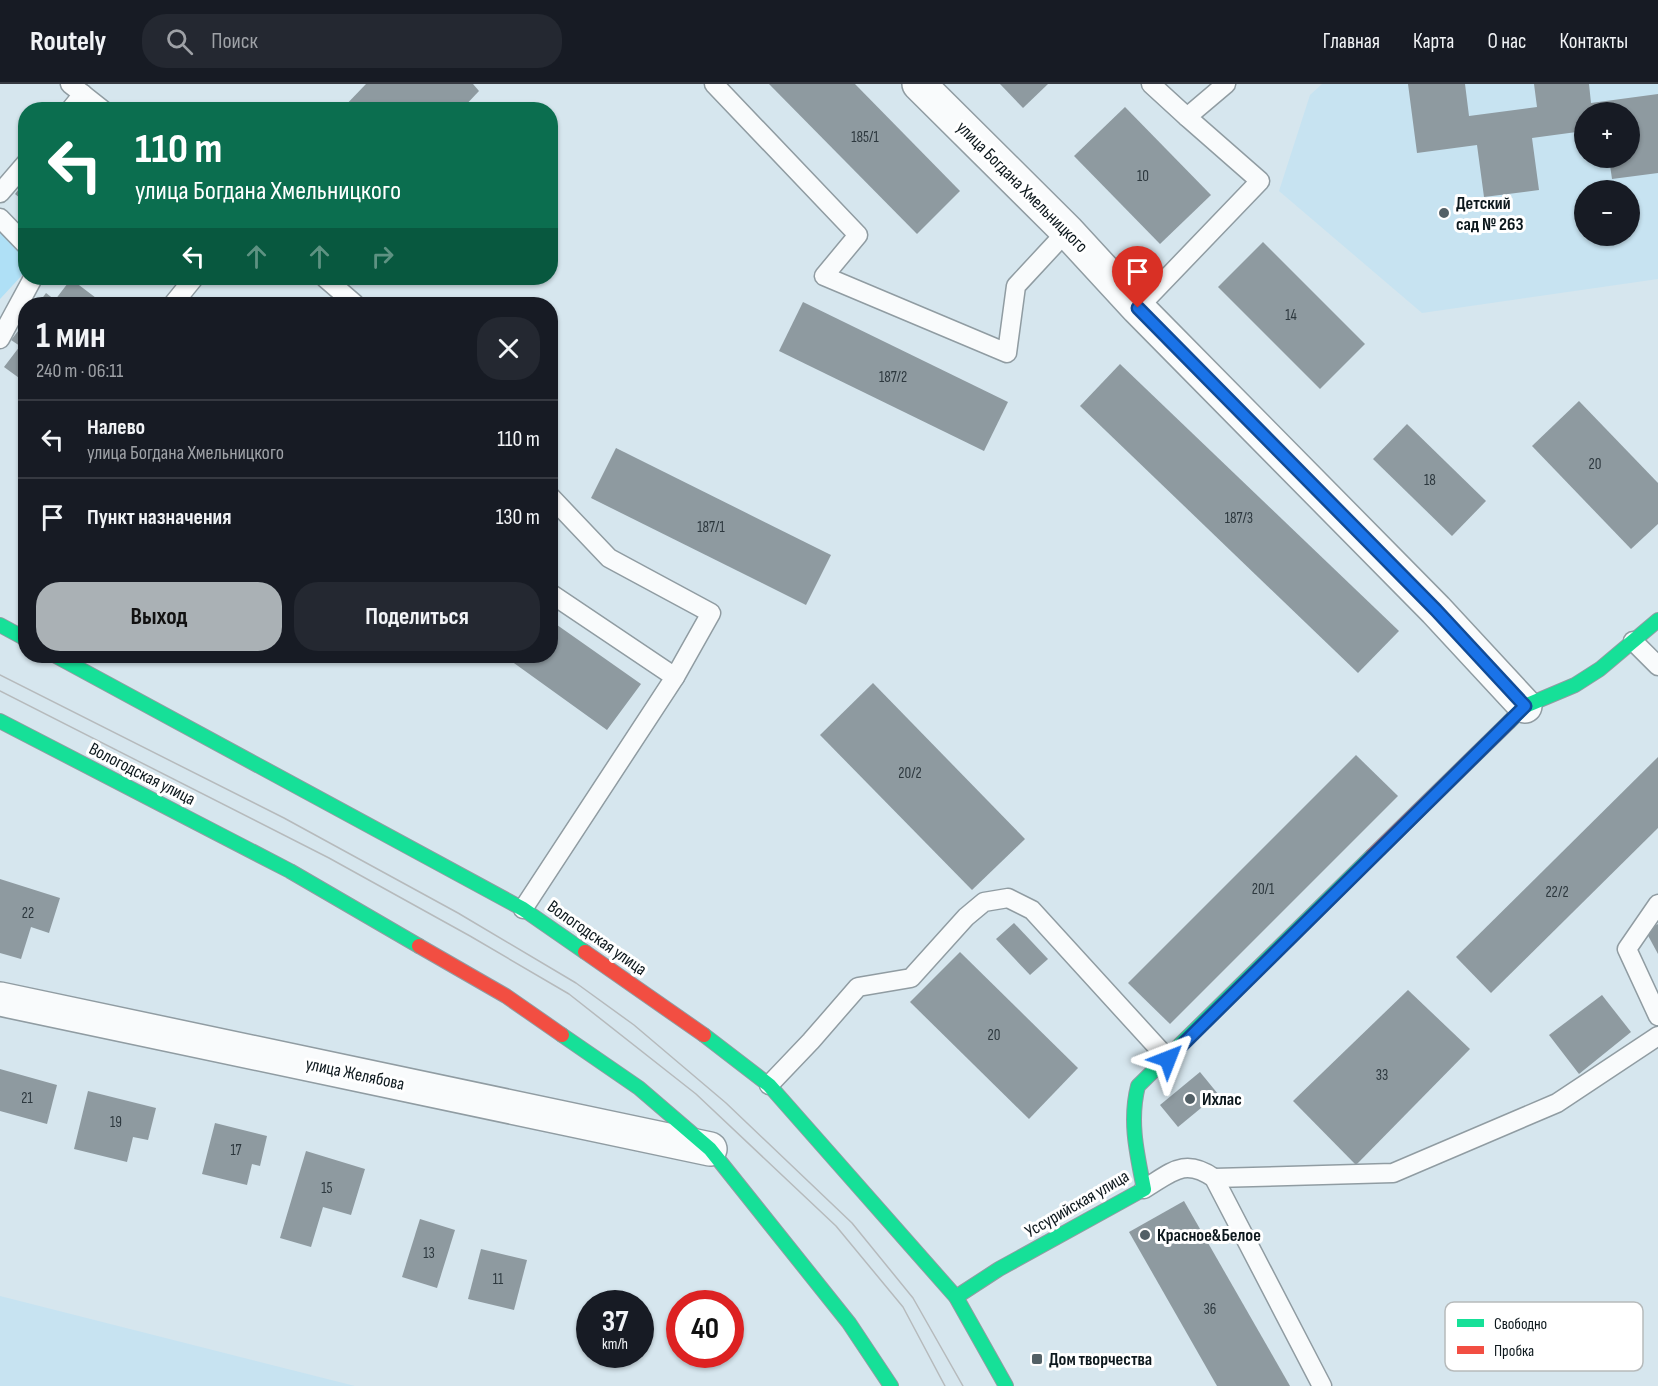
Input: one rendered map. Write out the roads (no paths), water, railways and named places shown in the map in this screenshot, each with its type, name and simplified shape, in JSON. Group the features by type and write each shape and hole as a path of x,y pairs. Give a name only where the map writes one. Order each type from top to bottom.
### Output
{"main road":[{"name":"Уссурийская улица","path":"956,1297 999,1269 1144,1189 1132,1124 1138,1086 1525,706 1575,685 1600,669 1658,620"},
{"path":"0,625 18,635"},
{"name":"Вологодская улица","path":"69,663 524,909 700,1032 769,1085 956,1297 1006,1386"},
{"name":"Вологодская улица","path":"0,721 290,871 506,996 639,1088 710,1149 849,1323 891,1386"}],"street":[{"name":"улица Богдана Хмельницкого","path":"919,84 1067,231 1138,308 1436,610 1525,706"},
{"name":"улица Желябова","path":"0,999 710,1149"}],"lane":[{"path":"714,84 858,235 824,276 1007,353 1016,286 1067,231"},
{"path":"1138,308 1260,181 1151,84"},
{"path":"1187,117 1226,84"},
{"path":"77,89 93,102"},
{"path":"0,193 18,172"},
{"path":"0,218 18,237"},
{"path":"178,297 188,285"},
{"path":"333,285 347,297"},
{"path":"0,339 18,306"},
{"path":"524,909 675,677 711,613 609,558 558,504"},
{"path":"558,598 675,677"},
{"path":"1633,641 1658,666"},
{"path":"769,1085 858,987 911,978 966,917 984,902 1008,898 1032,910 1168,1059"},
{"path":"1658,904 1627,949 1658,1016"},
{"path":"1214,1178 1393,1173 1557,1103 1658,1036"},
{"path":"1144,1189 1184,1167 1202,1169 1214,1178 1322,1386"}],"tram line":[{"path":"0,675 284,818 458,913 576,983 634,1025 726,1103 852,1223 913,1298 963,1386"},
{"path":"0,691 329,858 569,994 696,1094 836,1226 903,1307 945,1386"}],"place":[{"name":"Детский сад № 263","path":"1444,213"},
{"name":"Ихлас","path":"1190,1099"},
{"name":"Красное&Белое","path":"1145,1235"},
{"name":"Дом творчества","path":"1037,1359"}]}
